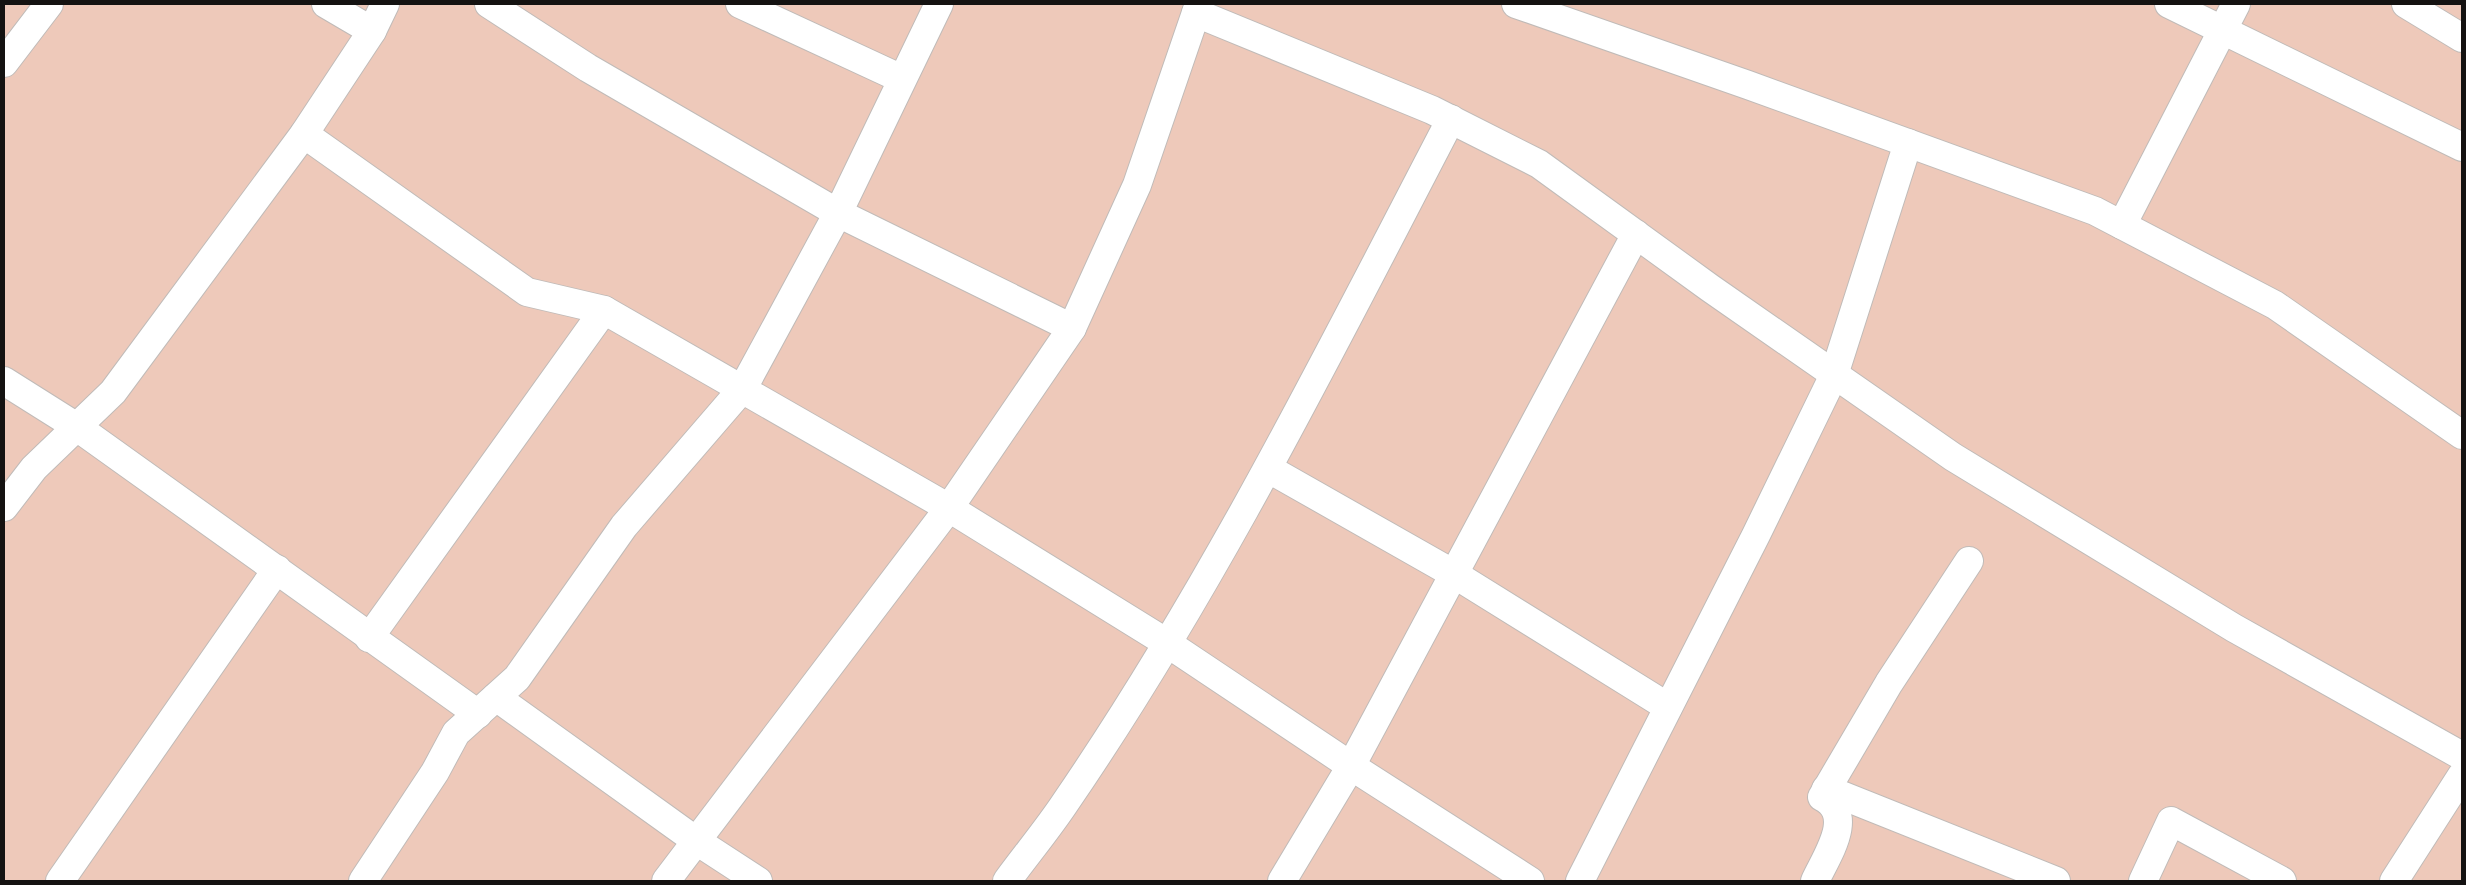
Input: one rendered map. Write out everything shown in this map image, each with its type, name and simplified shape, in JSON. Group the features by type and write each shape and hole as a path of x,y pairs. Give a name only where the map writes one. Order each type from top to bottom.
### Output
{"street":[{"path":"4,63 49,4"},
{"path":"326,4 372,31"},
{"path":"4,507 34,468 113,392 304,134 372,31 385,4"},
{"path":"488,4 588,68 838,213 1072,328"},
{"path":"740,4 902,79"},
{"path":"363,881 434,772 456,733 517,678 624,526 743,388 838,213 939,4"},
{"path":"1516,4 2096,211 2275,305 2462,435"},
{"path":"2169,4 2462,147"},
{"path":"2122,225 2236,4"},
{"path":"2406,4 2462,38"},
{"path":"666,881 695,840 950,508 1072,328 1137,185 1198,8 1452,119 1539,164 1952,457 2217,618 2462,756"},
{"path":"1007,881 1065,804 1167,643 1269,469 1452,119"},
{"path":"304,134 527,292 604,310 950,508 1167,643 1351,766 1530,881"},
{"path":"1580,881 1834,375 1908,143"},
{"path":"1282,881 1351,766 1636,234"},
{"path":"369,638 604,310"},
{"path":"4,381 77,427 277,569 369,638 420,672 487,706 758,881"},
{"path":"1269,469 1454,574 1668,707"},
{"path":"1815,881 1839,827 1838,812 1834,803 1822,797 1889,683 1969,561"},
{"path":"60,881 277,569"},
{"path":"2394,881 2462,775"},
{"path":"1826,789 2056,881"},
{"path":"2143,881 2171,821 2282,881"}],"shaded area":[{"path":"4,4 2462,4 2462,881 4,881"}]}
